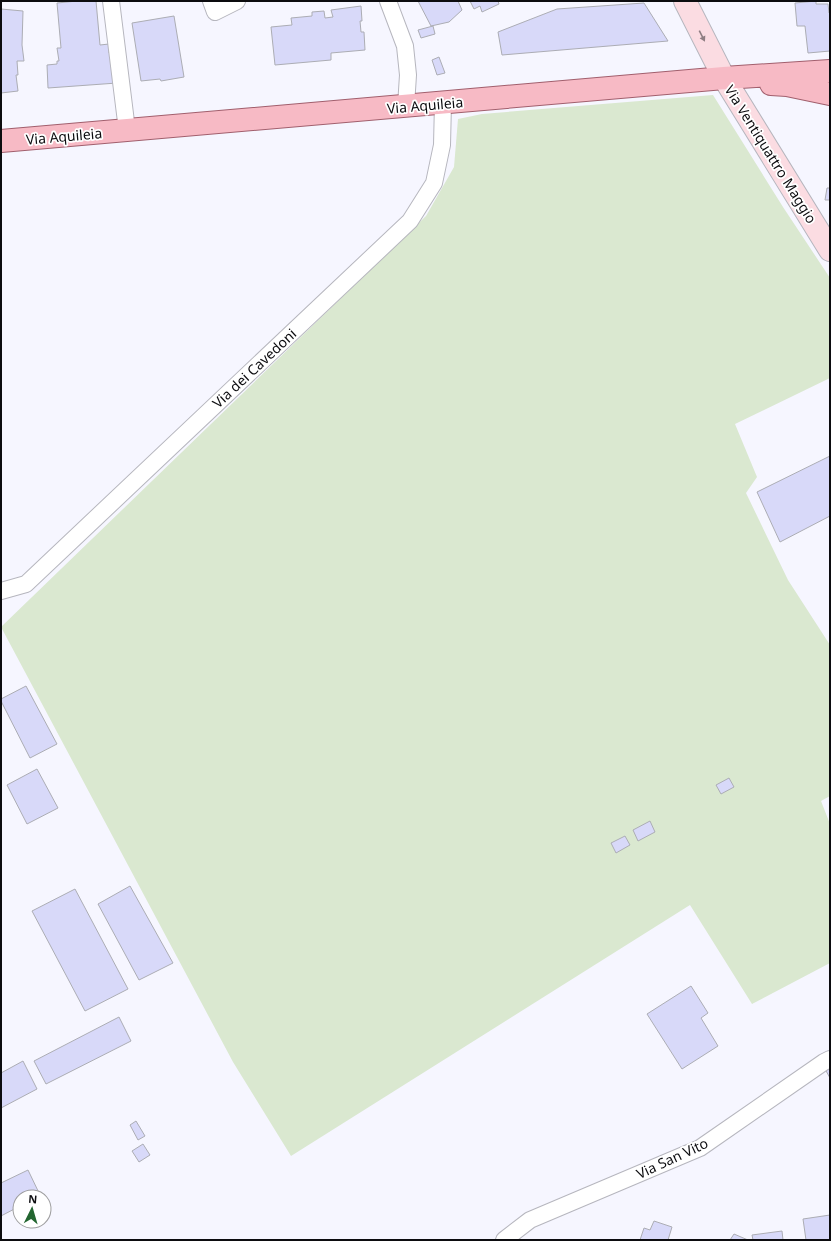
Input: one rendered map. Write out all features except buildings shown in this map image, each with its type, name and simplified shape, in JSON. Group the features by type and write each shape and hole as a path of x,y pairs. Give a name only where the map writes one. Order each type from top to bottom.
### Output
{"main road":[{"path":"724,78 830,71"},
{"name":"Via Aquileia","path":"1,141 724,78"},
{"path":"724,78 787,85 830,94"}],"street":[{"path":"111,1 126,130"},
{"path":"213,6 237,1"},
{"name":"Via Ventiquattro Maggio","path":"685,1 724,78 830,250"},
{"path":"392,2 405,46 408,75 406,106"},
{"path":"787,85 830,84"},
{"name":"Via dei Cavedoni","path":"1,591 26,584 410,220 434,183 442,145 443,103"},
{"name":"Via San Vito","path":"504,1240 530,1220 700,1148 830,1059"}],"green space":[{"path":"713,95 783,207 830,278 830,378 735,424 757,477 746,493 788,580 830,645 830,796 821,801 830,824 830,963 752,1004 690,905 291,1156 233,1062 1,627 426,216 454,167 458,119 482,114"}]}
